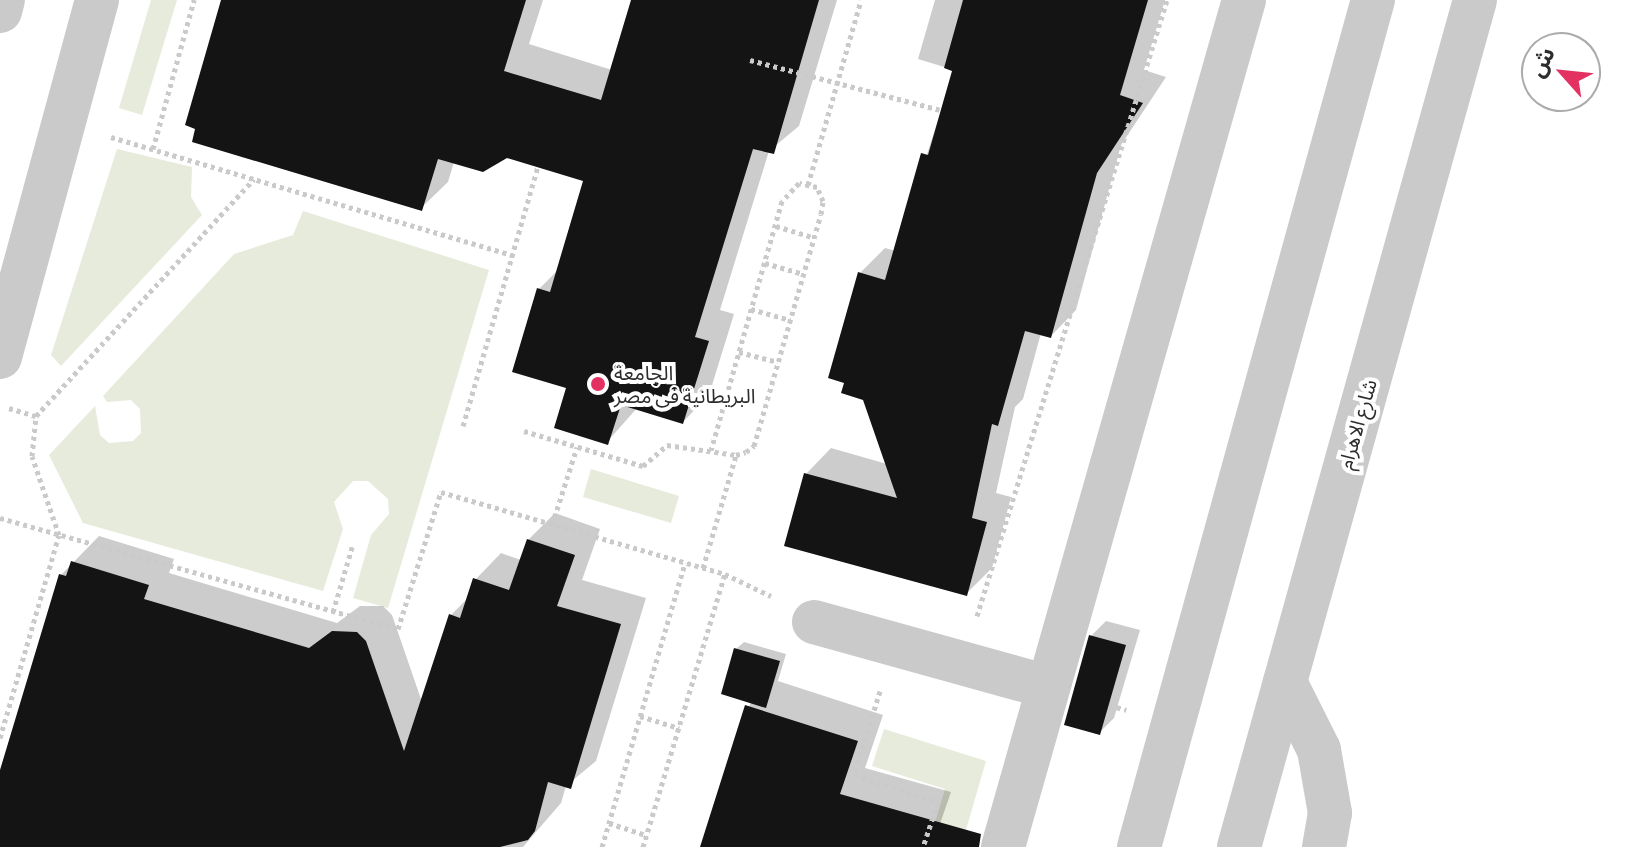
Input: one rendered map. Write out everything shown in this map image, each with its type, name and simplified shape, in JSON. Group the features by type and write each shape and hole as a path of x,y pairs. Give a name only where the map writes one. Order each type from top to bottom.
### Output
{"street":[{"path":"0,11 3,0"},
{"path":"0,357 97,0"},
{"path":"1003,847 1244,0"},
{"path":"1139,847 1373,0"},
{"name":"شارع الاهرام","path":"1239,847 1475,0"},
{"path":"814,622 961,666 1048,687"},
{"path":"1285,682 1319,750 1330,813 1324,847"}],"path":[{"path":"153,149 194,0"},
{"path":"808,185 861,0"},
{"path":"961,666 1167,0"},
{"path":"750,60 940,110"},
{"path":"64,123 513,255"},
{"path":"463,426 538,167"},
{"path":"0,738 59,535 32,456 36,416 254,179"},
{"path":"524,431 643,466 667,445 736,455 754,446 823,201 817,187 799,183 786,194 711,450"},
{"path":"776,226 813,237"},
{"path":"765,263 803,274"},
{"path":"751,309 790,320"},
{"path":"739,352 778,362"},
{"path":"0,405 36,416"},
{"path":"552,525 577,447"},
{"path":"703,568 736,455"},
{"path":"0,518 398,629 441,492 725,574 814,622"},
{"path":"333,612 353,544"},
{"path":"602,847 685,563"},
{"path":"643,847 725,574"},
{"path":"894,644 854,775 938,802 923,847"},
{"path":"640,716 679,728"},
{"path":"609,823 646,835"}],"green space":[{"path":"151,0 177,0 142,115 119,108"},
{"path":"117,149 192,167 191,197 202,215 61,366 51,355"},
{"path":"303,211 489,270 388,608 353,598 371,535 389,514 388,499 368,481 353,481 334,502 343,529 323,591 83,523 49,455 95,406 100,435 109,443 133,441 141,433 140,409 131,400 107,402 103,396 234,254 293,235"},
{"path":"591,469 679,496 671,523 583,497"},
{"path":"884,729 986,761 961,847 928,847 945,789 872,766"}],"building":[{"path":"221,0 526,0 504,71 601,100 631,0 819,0 774,154 753,149 695,337 709,341 683,424 621,405 608,445 554,428 566,388 512,372 537,288 550,292 583,181 507,158 483,172 438,159 422,211 192,142 195,129 185,125"},
{"path":"963,0 1148,0 1120,95 1143,103 1097,173 1051,338 1025,331 998,426 992,424 972,518 987,522 967,596 784,546 804,473 897,498 863,400 841,393 844,383 828,378 858,272 885,280 921,153 928,155 952,71 944,68"},
{"path":"527,539 575,555 557,606 621,624 571,789 548,782 535,831 528,840 500,847 0,847 0,770 59,574 66,576 71,561 149,585 144,599 309,648 332,631 357,632 366,641 404,751 449,614 460,618 473,578 509,590"},
{"path":"1089,635 1126,645 1100,735 1064,725"},
{"path":"734,648 780,661 766,708 721,694"},
{"path":"745,705 858,741 840,794 981,834 979,847 700,847"}],"place":[{"name":"الجامعة البريطانية فى مصر","path":"598,384"}]}
